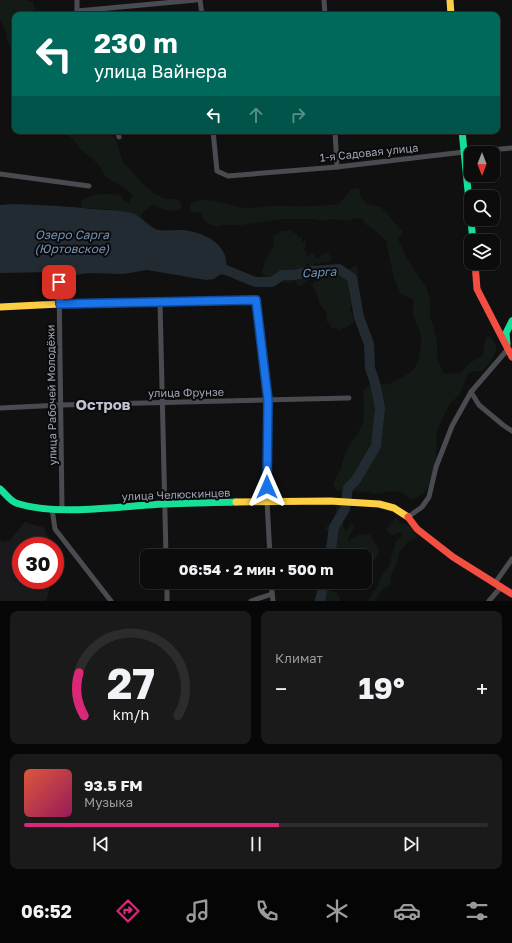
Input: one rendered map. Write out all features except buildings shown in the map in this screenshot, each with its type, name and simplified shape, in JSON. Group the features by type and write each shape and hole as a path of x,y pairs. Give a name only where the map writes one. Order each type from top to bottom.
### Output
{"street":[{"path":"76,12 77,0"},
{"path":"85,12 196,0"},
{"path":"200,0 202,12"},
{"path":"324,0 326,12"},
{"path":"450,0 451,12"},
{"name":"1-я Садовая улица","path":"213,134 217,172 228,176 337,167 464,152"},
{"path":"334,134 337,167"},
{"path":"462,134 464,152"},
{"name":"1-я Садовая улица","path":"500,149 512,148"},
{"path":"0,174 88,186"},
{"path":"467,182 472,234"},
{"path":"476,270 477,289 512,357"},
{"name":"улица Рабочей Молодёжи","path":"59,282 62,508"},
{"path":"0,307 60,304 256,300 268,400 267,502 270,549"},
{"path":"160,302 166,549"},
{"path":"408,517 422,507 429,497 436,467 452,426 471,392 508,349 506,332 512,322"},
{"path":"471,392 479,405 503,426 512,431"},
{"name":"улица Фрунзе","path":"0,408 61,405 349,398"},
{"name":"улица Челюскинцев","path":"0,489 14,502 32,507 52,509 104,508 165,504 267,502 337,501 379,504 394,508 408,517 417,529 453,557 512,594"},
{"path":"52,509 55,529 112,601"},
{"path":"489,601 512,559"},
{"path":"167,589 168,601"},
{"path":"272,589 273,601"},
{"path":"252,601 272,594"}],"shaded area":[{"path":"0,0 25,0 33,2 36,12 12,12 12,49 7,40 7,34 0,19"},
{"path":"59,134 109,134 115,138 123,162 144,185 155,194 166,199 177,199 182,207 175,211 171,211 164,210 153,205 143,212 141,217 120,211 83,208 81,201 90,196 105,194 121,195 123,200 128,203 133,196 129,191 106,177 98,164 79,148 75,141 67,135"},
{"path":"359,188 361,197 367,204 381,207 403,232 398,239 406,257 427,289 430,301 430,315 437,340 437,358 444,374 460,373 471,362 483,355 484,344 487,337 491,337 496,344 494,355 488,365 483,371 475,371 468,374 460,394 449,405 437,431 436,460 429,485 424,494 412,500 400,492 392,491 375,494 369,492 336,490 333,483 341,469 345,453 357,435 363,422 363,390 374,384 384,385 391,383 411,372 417,364 419,358 421,337 413,315 414,300 401,294 394,279 386,240 365,224 363,219 353,218 350,221 330,219 323,221 313,219 283,219 241,225 222,225 216,227 205,222 201,213 191,212 190,203 205,200 250,208 339,204 351,189"},
{"path":"283,231 291,231 296,233 299,238 302,237 302,243 305,240 306,243 304,249 306,255 309,257 311,253 316,259 327,252 332,258 326,263 315,263 312,268 307,263 306,265 309,268 308,271 310,272 310,278 300,287 297,285 295,280 291,283 272,282 262,273 265,261 274,246 273,238 275,234"},
{"path":"357,265 359,287 353,291 351,284 348,283 352,304 350,309 355,321 345,328 342,328 340,331 334,327 332,329 326,321 327,312 321,307 313,284 317,280 319,273 323,272 323,267 331,267 332,272 340,273"},
{"path":"337,504 343,505 345,509 343,514 343,527 347,531 350,524 354,524 354,528 348,541 358,535 370,534 379,551 378,556 372,562 372,549 329,549 334,548 335,542 325,528 334,519 336,514"},
{"path":"396,517 402,524 409,526 417,538 409,541 400,551 397,563 392,572 390,584 382,590 374,601 368,601 376,589 382,575 389,566 396,541 402,536 401,531 392,536 386,530"},
{"path":"25,522 45,528 46,534 49,537 12,537"},
{"path":"12,538 12,589 49,589 46,601 0,601 0,540 4,542"},
{"path":"326,590 337,592 341,601 314,601 313,599"}],"water":[{"name":"Озеро Сарга (Юртовское)","path":"13,204 62,206 127,212 136,214 154,229 182,230 199,233 220,246 226,261 226,270 214,279 206,280 147,270 123,274 89,273 68,276 54,272 0,273 0,205"}],"waterway":[{"name":"Сарга","path":"213,268 226,270 255,282 272,282 282,275 294,275 313,271 339,269 352,278 359,317 369,344 370,368 375,383 380,408 376,446 356,480 348,488 345,509 334,527 331,549"},
{"name":"Сарга","path":"320,601 323,589"}],"traffic: fast":[{"path":"462,134 472,234"},
{"path":"507,344 506,333 512,321"},
{"path":"0,489 16,503 30,507 63,510 98,509 158,504 236,502"}],"traffic: slow":[{"path":"450,0 451,12"},
{"path":"0,307 60,304 205,301"},
{"path":"236,502 330,501 379,504 394,508 408,517"}],"traffic: jam":[{"path":"476,270 477,289 512,357"},
{"path":"205,301 256,300"},
{"path":"408,517 417,529 453,557 512,594"}],"district":[{"name":"Остров","path":"103,404"}],"route":[{"path":"59,282 60,304 256,300 268,400 267,487"}]}
